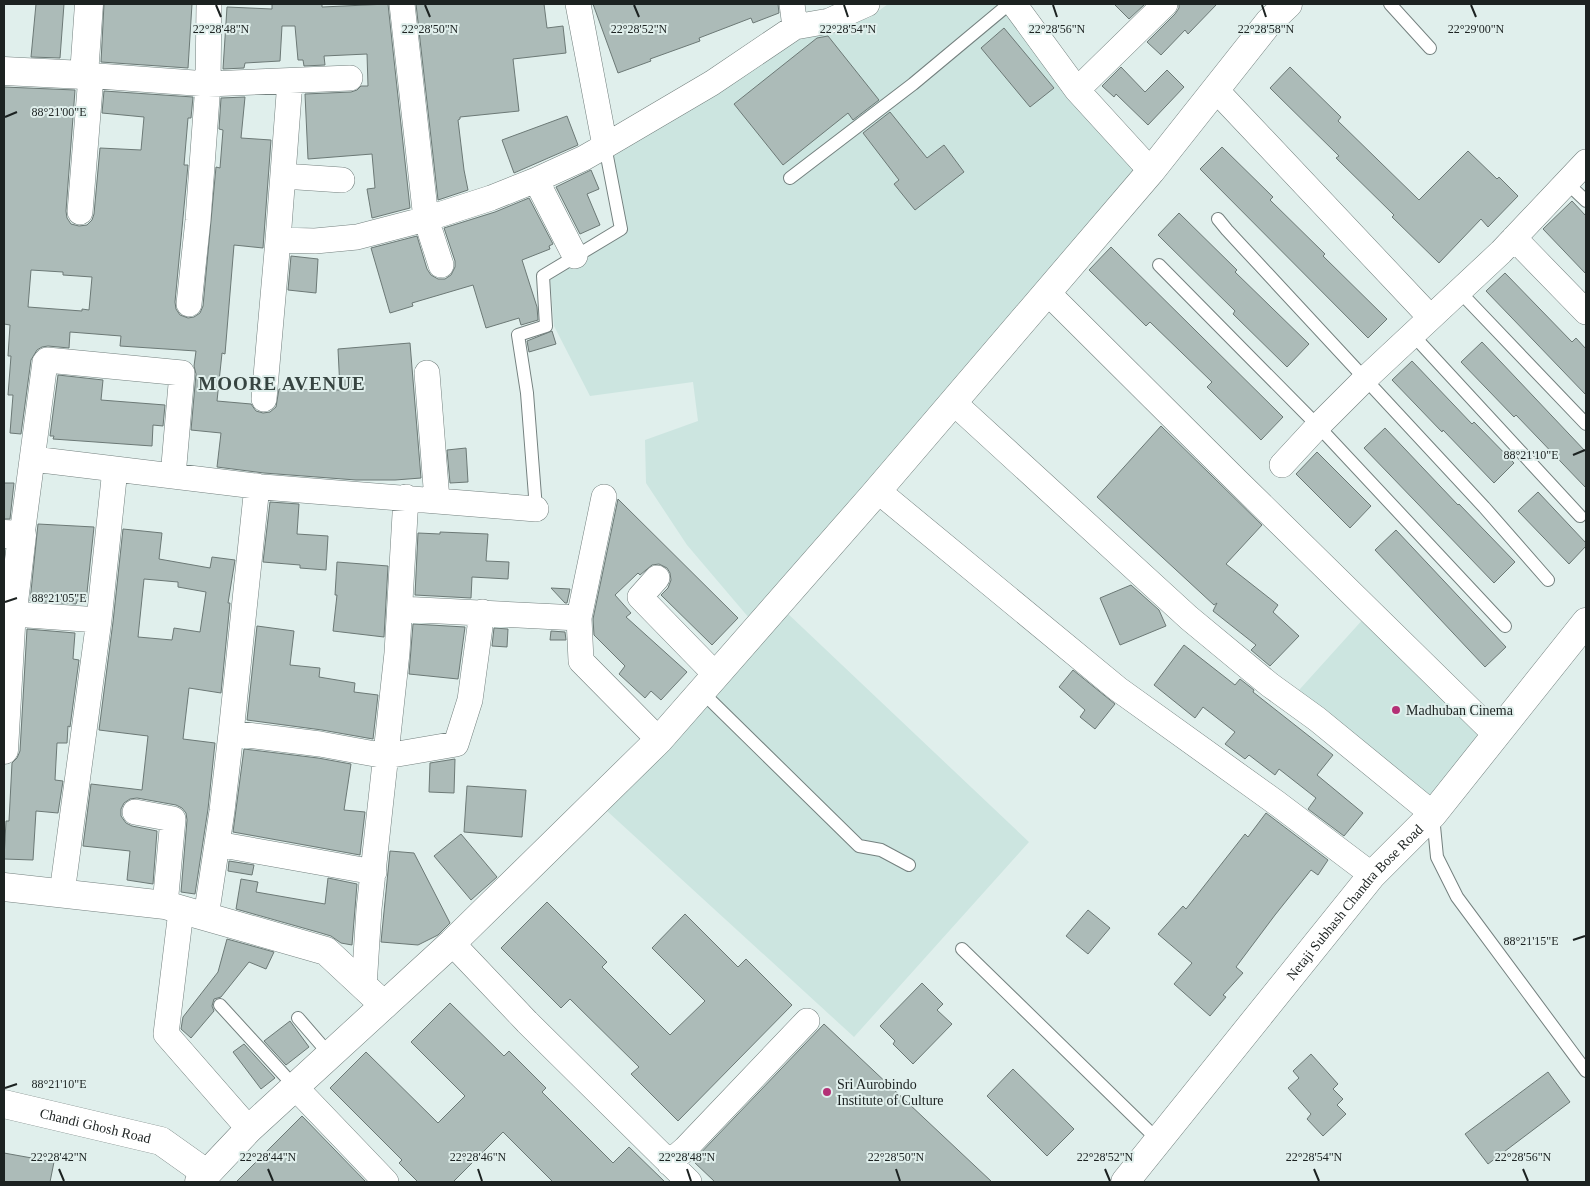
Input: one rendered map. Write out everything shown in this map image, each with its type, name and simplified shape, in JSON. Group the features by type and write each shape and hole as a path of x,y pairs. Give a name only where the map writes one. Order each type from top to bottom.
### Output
{"street":[{"path":"80,212 89,4"},
{"path":"189,304 198,220 208,84 208,4"},
{"path":"402,4 426,219 440,265"},
{"path":"578,4 605,146"},
{"path":"278,240 314,241 357,237 426,219 491,198 536,180 584,158 712,83 794,15 829,22 867,4"},
{"path":"1077,90 1165,4"},
{"path":"203,1178 249,1129 452,943 659,740 878,491 1151,171 1269,22 1288,4"},
{"path":"1016,5 1077,90 1151,171"},
{"path":"4,71 208,84 350,78"},
{"path":"264,399 290,81"},
{"path":"1216,90 1430,317"},
{"path":"1282,465 1365,378 1514,238 1586,162"},
{"path":"283,176 342,180"},
{"path":"536,180 575,256"},
{"path":"1514,238 1586,312"},
{"path":"1047,292 1496,735"},
{"path":"4,750 13,614 13,534 33,459 46,361 180,372 183,375 173,476"},
{"path":"427,373 437,500"},
{"path":"953,402 1189,618 1270,685 1317,719 1433,814"},
{"path":"33,459 257,486 536,509"},
{"path":"62,893 99,620 115,469"},
{"path":"184,911 217,844 231,733 257,486"},
{"path":"878,491 1118,689 1278,804 1372,876"},
{"path":"364,986 397,653 406,497"},
{"path":"604,497 579,618 582,661 659,740"},
{"path":"657,578 640,597 709,684"},
{"path":"400,610 482,612 579,618"},
{"path":"231,733 320,744 386,756 456,744 470,700 482,612"},
{"path":"13,614 99,620"},
{"name":"Netaji Subhash Chandra Bose Road","path":"1125,1182 1372,876 1433,814 1586,622"},
{"path":"135,812 173,818 184,911 166,1034 249,1129"},
{"path":"217,844 374,872"},
{"path":"4,887 62,893 184,911 326,951 384,1005"},
{"path":"452,943 527,1022 689,1182"},
{"path":"669,1163 808,1021"},
{"path":"295,1087 377,1179"},
{"name":"Chandi Ghosh Road","path":"4,1104 161,1142 203,1178"}],"lane":[{"path":"1390,4 1430,48"},
{"path":"790,178 1016,5"},
{"path":"536,509 527,393 518,335 546,326 543,276 621,229 605,146"},
{"path":"1567,182 1586,201"},
{"path":"1218,219 1226,230 1365,378 1548,580"},
{"path":"1159,265 1318,426 1506,626"},
{"path":"1459,291 1586,424"},
{"path":"1412,334 1580,516"},
{"path":"709,684 859,846 882,850 909,865"},
{"path":"1433,814 1437,857 1457,897 1586,1071"},
{"path":"962,949 1159,1141"},
{"path":"220,1005 295,1087"},
{"path":"298,1018 330,1055"}],"shaded area":[{"path":"888,4 1006,4 1146,170 755,625 687,545 646,483 645,440 698,421 693,382 590,396 554,326 550,278 628,232 608,156 798,33 869,18"},
{"path":"785,611 1029,842 854,1037 607,811"},
{"path":"1365,617 1490,734 1433,807 1291,699"}],"building":[{"path":"36,4 64,4 60,58 31,57"},
{"path":"104,4 192,4 188,68 101,62"},
{"path":"272,4 322,4 322,7 388,4 410,208 372,218 367,189 375,188 372,154 308,159 305,94 351,92 361,86 368,86 367,54 324,56 325,65 304,66 303,60 298,60 295,26 282,26 280,61 245,63 244,68 223,69 227,7 272,9"},
{"path":"416,4 544,4 547,28 563,26 566,53 513,59 519,111 460,117 458,120 468,190 438,200"},
{"path":"593,4 778,4 779,13 753,23 751,18 699,38 700,41 618,73"},
{"path":"1114,4 1145,4 1129,19"},
{"path":"1179,4 1217,4 1188,34 1185,30 1161,55 1147,42 1175,14"},
{"path":"1004,28 1054,88 1030,107 981,48"},
{"path":"828,36 879,100 853,120 848,113 783,165 734,104 817,38"},
{"path":"1121,67 1145,92 1167,70 1184,87 1148,125 1116,94 1114,97 1102,86"},
{"path":"1290,67 1341,117 1338,121 1419,200 1468,151 1518,196 1488,227 1481,219 1439,263 1336,158 1339,156 1270,88"},
{"path":"4,87 75,90 66,211 67,218 71,224 79,226 87,225 92,220 94,214 100,148 141,150 144,117 102,113 104,91 193,97 191,118 188,118 184,165 188,165 175,302 176,309 180,315 188,318 200,313 203,306 216,167 220,168 223,130 219,129 221,98 245,97 241,138 271,140 263,248 234,245 225,354 222,353 217,401 251,404 256,411 270,412 276,407 279,389 340,390 338,349 410,343 421,478 356,480 264,473 217,467 221,433 191,430 196,351 120,346 121,336 70,332 69,348 48,346 37,350 31,360 21,434 10,433 13,395 8,395 11,356 8,356 10,325 4,324","holes":["31,270 63,272 63,275 92,277 89,310 28,307"]},
{"path":"890,112 927,158 944,145 964,172 915,210 894,184 899,180 863,133"},
{"path":"567,116 578,145 514,173 502,140"},
{"path":"1222,147 1273,197 1270,200 1325,254 1323,256 1387,319 1368,338 1200,169"},
{"path":"591,170 599,189 587,194 600,225 580,234 556,187"},
{"path":"529,198 553,244 549,246 550,249 522,260 537,307 538,320 521,325 519,318 486,328 473,285 412,303 413,306 390,313 371,248 417,236 427,269 431,275 438,279 445,279 451,275 455,267 455,261 444,228 495,212"},
{"path":"1572,201 1586,216 1586,274 1543,229"},
{"path":"1179,213 1237,270 1235,272 1309,344 1287,367 1233,314 1235,311 1158,235"},
{"path":"1111,247 1283,417 1261,440 1207,387 1212,382 1150,322 1146,326 1089,270"},
{"path":"291,256 318,259 316,293 288,290"},
{"path":"1505,273 1572,342 1576,338 1586,349 1586,395 1486,291"},
{"path":"552,331 556,344 529,352 527,341"},
{"path":"1482,342 1586,452 1586,488 1516,415 1514,417 1461,362"},
{"path":"1412,361 1472,424 1474,422 1514,463 1494,483 1392,380"},
{"path":"58,375 103,380 101,400 165,405 163,426 153,425 152,446 53,439 54,436 50,436"},
{"path":"1161,426 1262,525 1226,564 1278,605 1273,612 1299,636 1270,666 1251,650 1256,645 1213,611 1217,603 1214,605 1097,497"},
{"path":"1385,428 1515,562 1494,583 1364,448"},
{"path":"466,448 468,482 450,483 447,450"},
{"path":"1317,452 1371,506 1350,528 1296,474"},
{"path":"4,483 14,483 10,519 4,519"},
{"path":"1538,492 1586,543 1586,546 1569,564 1518,511"},
{"path":"618,499 738,618 712,645 661,595 668,588 671,580 667,568 659,564 652,565 640,575 638,573 615,595 631,613 626,617 687,672 661,700 651,691 645,698 619,674 625,666 594,635 593,619"},
{"path":"270,502 299,504 297,534 328,536 326,570 300,568 300,565 263,562"},
{"path":"38,524 94,527 86,602 77,601 76,604 30,601"},
{"path":"123,529 162,533 159,559 210,568 212,557 235,560 228,603 230,603 221,693 189,688 183,739 215,743 208,809 195,894 181,892 187,820 186,813 176,805 137,798 130,799 124,803 121,809 121,816 126,823 157,831 153,884 127,880 130,851 83,846 91,784 142,790 148,736 99,730","holes":["144,579 178,582 178,587 206,592 200,632 174,628 172,640 138,637"]},
{"path":"1396,530 1506,647 1485,667 1375,550"},
{"path":"440,532 488,534 486,561 509,562 508,579 472,577 471,598 415,595 418,533 440,534"},
{"path":"337,562 388,566 384,637 333,631 337,595 335,595"},
{"path":"1131,585 1159,610 1166,626 1120,645 1100,598"},
{"path":"551,588 570,589 567,603 565,603"},
{"path":"413,624 465,627 458,679 409,674"},
{"path":"257,626 294,631 290,665 320,668 319,677 355,683 354,692 378,695 373,739 247,720"},
{"path":"494,628 508,629 507,647 492,646"},
{"path":"27,629 75,633 73,659 79,660 67,743 57,743 55,780 63,781 58,813 36,811 33,860 4,859 6,821 9,821 12,763 20,751"},
{"path":"551,631 565,632 566,640 550,640"},
{"path":"1184,645 1235,685 1240,679 1254,690 1253,692 1333,755 1317,775 1363,813 1344,836 1308,809 1316,798 1279,769 1275,775 1249,755 1245,759 1225,744 1235,732 1203,707 1195,718 1154,685"},
{"path":"1073,670 1115,704 1095,729 1080,717 1085,710 1059,687"},
{"path":"244,749 351,764 344,810 365,812 360,855 233,832"},
{"path":"455,759 454,793 429,792 430,763"},
{"path":"467,786 526,790 522,837 464,832"},
{"path":"1266,813 1328,860 1318,875 1311,870 1275,915 1236,967 1243,973 1223,995 1226,997 1210,1016 1174,984 1192,963 1158,934 1183,906 1186,909 1245,834 1248,837"},
{"path":"461,834 497,877 471,900 434,856"},
{"path":"390,851 414,853 450,923 438,935 418,945 381,942"},
{"path":"229,861 254,865 252,875 228,871"},
{"path":"328,878 357,884 352,945 341,943 331,936 236,909 241,879 258,882 256,892 325,904"},
{"path":"547,902 607,962 602,967 670,1035 705,1001 652,948 685,914 738,967 746,959 792,1005 678,1121 631,1074 639,1067 570,999 561,1008 501,948"},
{"path":"1088,910 1110,928 1088,954 1066,936"},
{"path":"227,939 274,952 266,969 249,962 221,997 214,999 212,1006 214,1011 191,1038 181,1029 183,1017 218,972"},
{"path":"922,983 943,1004 937,1010 952,1024 913,1064 893,1044 895,1041 880,1026"},
{"path":"450,1003 504,1056 509,1051 546,1088 542,1092 613,1163 629,1147 665,1182 553,1182 503,1132 453,1182 418,1182 399,1163 402,1160 330,1088 366,1052 438,1123 465,1096 411,1042"},
{"path":"290,1021 309,1047 286,1065 264,1041"},
{"name":"Sri Aurobindo Institute of Culture","path":"824,1024 992,1182 715,1182 693,1161"},
{"path":"244,1044 275,1078 261,1089 233,1052"},
{"path":"1311,1054 1338,1084 1333,1089 1343,1099 1337,1105 1346,1114 1323,1136 1307,1119 1311,1114 1288,1088 1299,1078 1293,1071"},
{"path":"1013,1069 1074,1129 1047,1156 987,1096"},
{"path":"1548,1072 1570,1102 1488,1164 1465,1134"},
{"path":"302,1116 366,1182 236,1182"},
{"path":"4,1153 54,1162 50,1182 4,1182"}],"place":[{"name":"Madhuban Cinema","path":"1396,710"},
{"name":"Sri Aurobindo Institute of Culture","path":"827,1092"}],"district":[{"name":"MOORE AVENUE","path":"282,383"}]}
